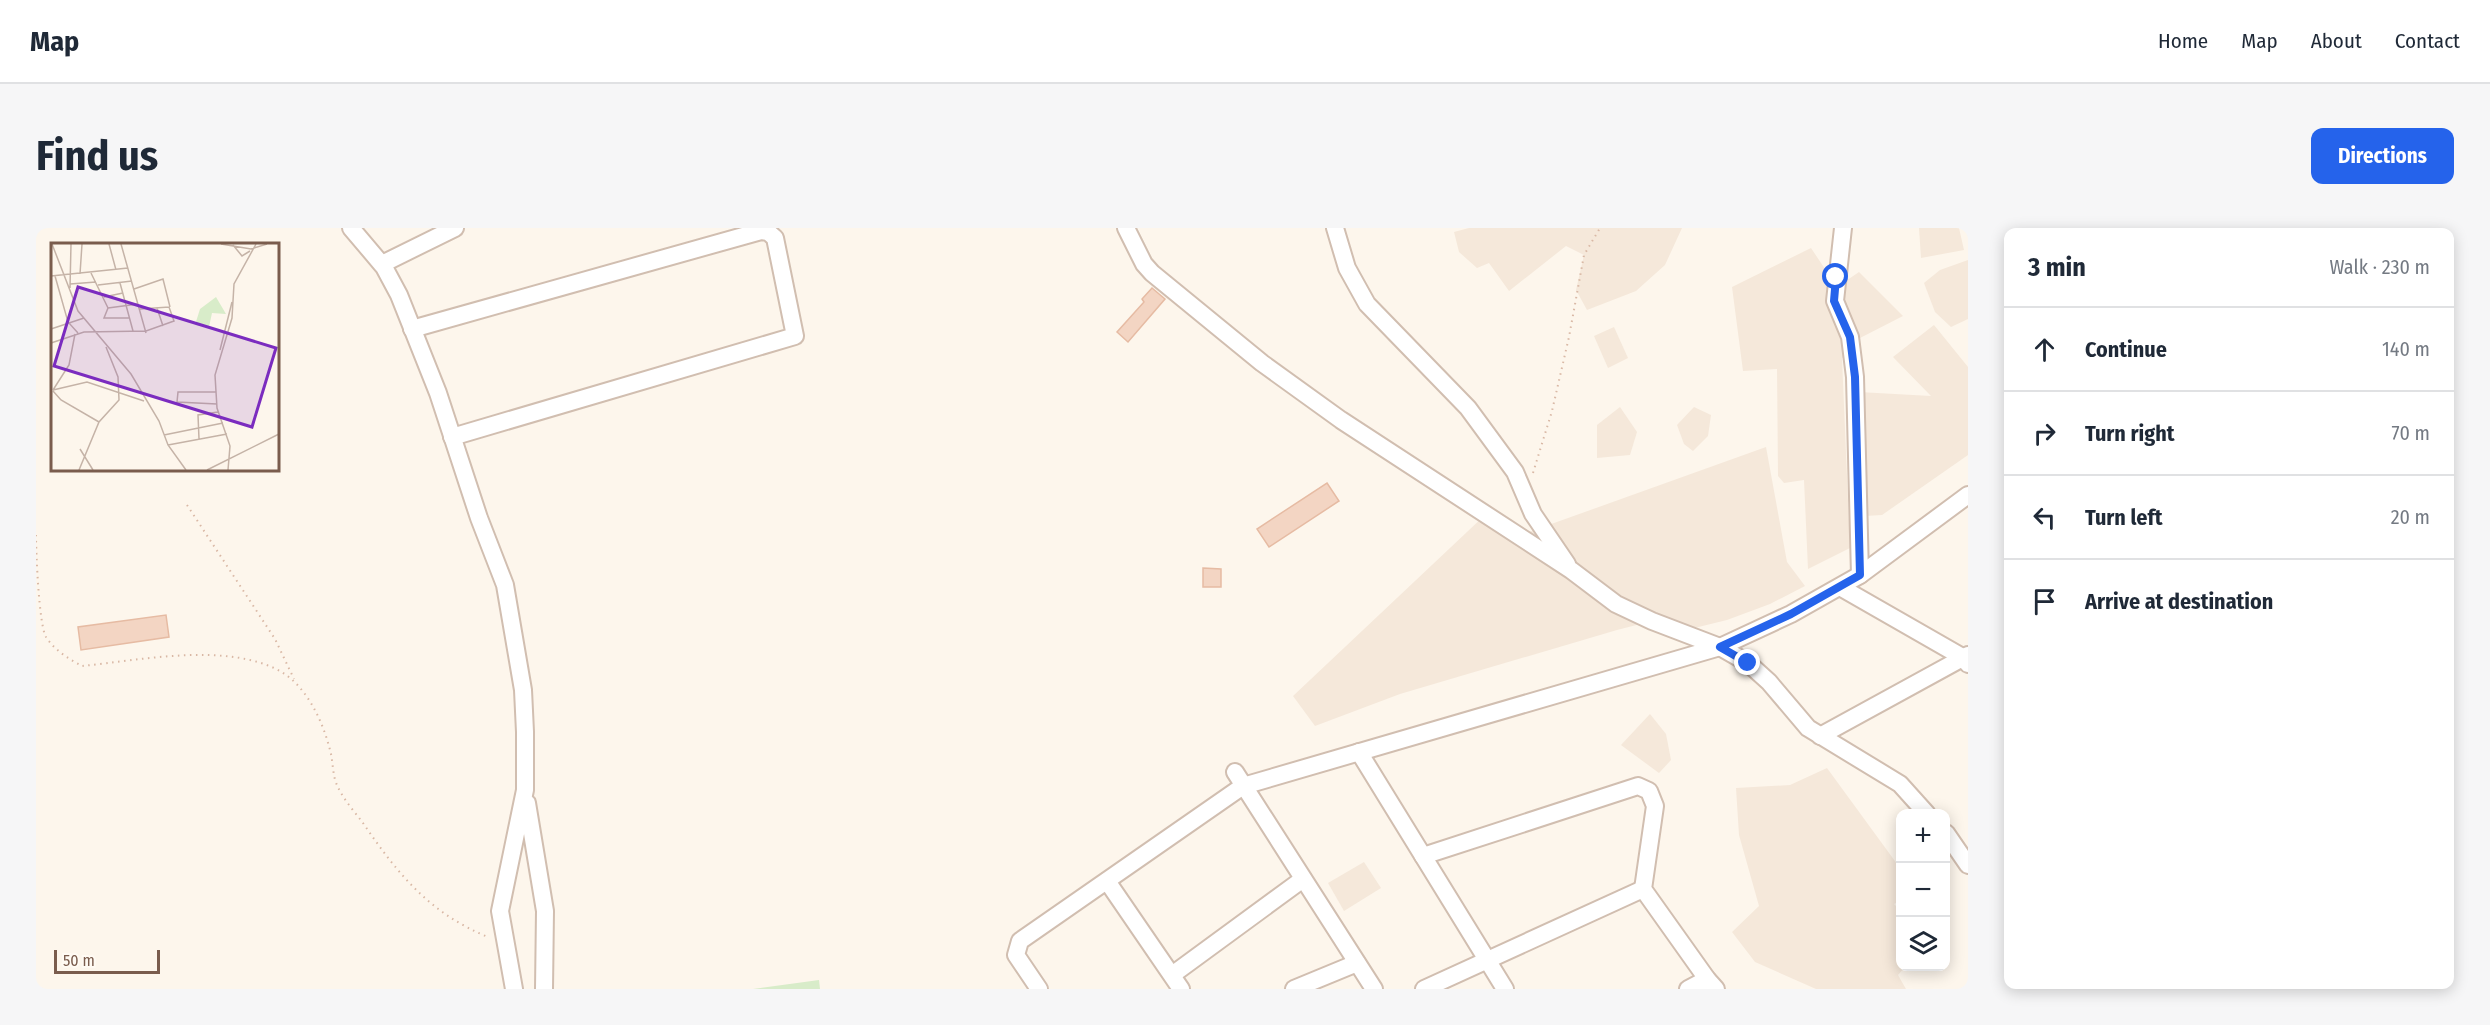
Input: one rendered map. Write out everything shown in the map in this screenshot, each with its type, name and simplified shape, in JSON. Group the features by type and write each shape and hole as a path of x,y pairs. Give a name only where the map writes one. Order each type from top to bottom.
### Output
{"street":[{"path":"351,228 382,264 399,295 505,585 523,690 525,790 545,910 544,989"},
{"path":"382,264 454,228"},
{"path":"1126,228 1144,264 1152,273 1262,363 1351,426 1571,570 1616,604 1652,621 1720,647 1755,669 1808,728 1900,784 1923,809"},
{"path":"1335,228 1347,268 1367,304 1468,408 1515,472 1533,514 1571,570"},
{"path":"1843,228 1834,301 1850,337 1855,377 1860,575"},
{"path":"412,329 761,231 768,231 775,238 795,336 452,436"},
{"path":"1040,989 1016,955 1020,941 1107,881 1239,779 1359,752 1720,647 1791,614 1860,575 1968,495"},
{"path":"1840,586 1967,659"},
{"path":"1820,736 1967,659"},
{"path":"1359,752 1505,989"},
{"path":"1239,779 1374,989"},
{"path":"1423,856 1638,786 1649,791 1655,806 1643,889 1712,984 1688,989"},
{"path":"514,989 500,911 525,790"},
{"path":"1950,839 1968,865"},
{"path":"1172,975 1303,879"},
{"path":"1107,881 1182,989"},
{"path":"1424,989 1643,889"},
{"path":"1294,989 1357,963"}],"path":[{"path":"1524,494 1552,411 1584,255 1600,228"},
{"path":"187,505 275,639 296,682 307,696 327,740 336,784 381,850 416,892 443,914 507,945"},
{"path":"36,535 37,568 43,609 41,625 47,638 67,658 82,666 198,654 268,667 296,682"}],"shaded area":[{"path":"1469,228 1682,228 1665,265 1636,291 1587,310 1576,290 1584,255 1566,246 1509,291 1489,263 1477,268 1459,252 1454,232"},
{"path":"1919,228 1959,228 1964,250 1921,258"},
{"path":"1811,248 1837,287 1859,272 1903,316 1860,338 1856,354 1842,358 1850,548 1808,569 1804,480 1784,483 1778,476 1777,369 1743,371 1732,287"},
{"path":"1968,260 1968,319 1951,327 1935,312 1924,283 1940,270"},
{"path":"1934,325 1968,367 1968,455 1882,515 1865,516 1859,392 1931,396 1893,357"},
{"path":"1614,327 1628,358 1608,368 1594,336"},
{"path":"1620,407 1637,432 1630,455 1597,458 1597,425"},
{"path":"1694,407 1711,415 1708,436 1693,451 1684,444 1677,425"},
{"path":"1766,447 1787,562 1805,586 1770,604 1727,620 1678,632 1652,621 1617,630 1400,694 1315,726 1293,696 1485,515 1518,536"},
{"path":"1650,714 1666,734 1671,760 1659,773 1621,745"},
{"path":"1827,768 1896,863 1896,903 1894,904 1896,906 1896,971 1902,971 1898,975 1906,989 1816,989 1755,962 1732,932 1759,906 1739,835 1736,788 1790,785"},
{"path":"1364,862 1381,888 1344,911 1328,883"}],"green space":[{"path":"819,980 820,989 753,989"}],"building":[{"path":"1152,288 1165,299 1128,342 1117,332 1144,302 1142,299"},
{"path":"1327,483 1339,501 1269,547 1257,529"},
{"path":"1203,568 1221,569 1221,587 1203,587"},
{"path":"166,615 169,637 81,650 78,627"}],"route":[{"path":"1748,663 1720,647 1791,614 1860,575 1855,377 1850,337 1834,301 1836,277"}]}
